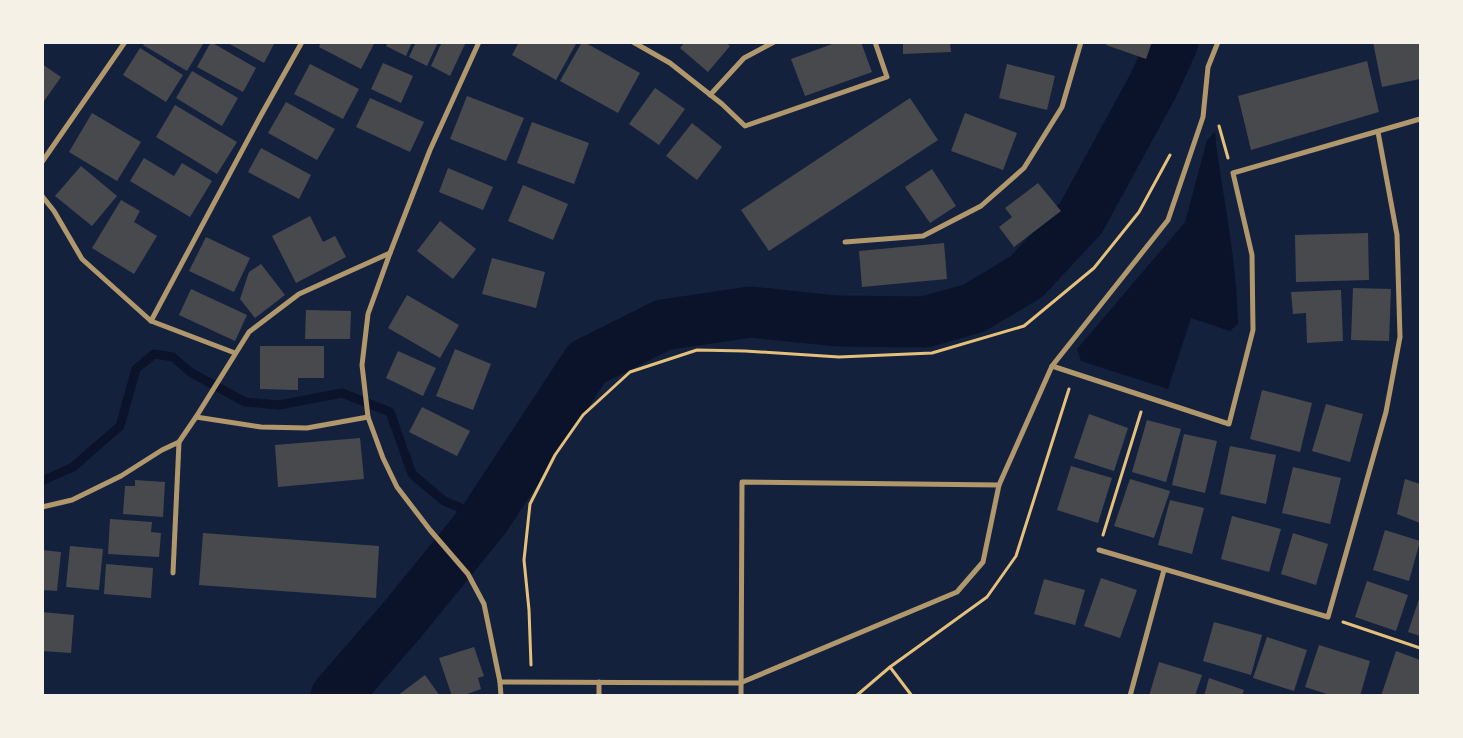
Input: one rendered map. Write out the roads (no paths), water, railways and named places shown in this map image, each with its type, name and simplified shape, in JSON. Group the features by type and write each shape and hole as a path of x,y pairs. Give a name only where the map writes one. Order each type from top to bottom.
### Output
{"street":[{"path":"42,162 125,42"},
{"path":"150,321 302,42"},
{"path":"479,42 430,150 390,252 368,314 362,365 368,416 383,458 397,487 430,530 468,574 484,604 500,682 501,696"},
{"path":"633,42 670,63 746,126 887,78 875,42"},
{"path":"710,95 744,58 774,42"},
{"path":"845,242 923,236 981,206 1024,168 1062,107 1081,42"},
{"path":"500,682 740,684 957,592 983,562 999,485 1052,366 1168,220 1203,117 1208,67 1218,42"},
{"path":"1052,366 1229,424 1253,330 1252,255 1233,173 1420,119"},
{"path":"1098,550 1328,616 1386,412 1400,337 1397,235 1378,132"},
{"path":"42,196 54,211 82,258 150,321 235,353"},
{"path":"42,507 72,500 121,476 178,442 196,417 249,332 299,294 390,252"},
{"path":"196,417 261,427 307,428 368,416"},
{"path":"173,573 178,442"},
{"path":"741,696 742,482 999,485"},
{"path":"1130,696 1164,570"},
{"path":"599,682 599,696"}],"water":[{"path":"1215,132 1232,251 1238,324 1230,331 1191,318 1168,389 1081,361 1077,349 1185,222 1207,140"}],"waterway":[{"path":"336,696 403,619 485,518 587,363 663,325 750,312 837,321 925,322 974,308 1026,277 1081,218 1154,84 1173,42"},
{"path":"42,481 73,467 120,426 136,369 154,354 173,357 190,372 245,402 279,405 342,393 390,412 412,474 444,501 485,518"}]}
